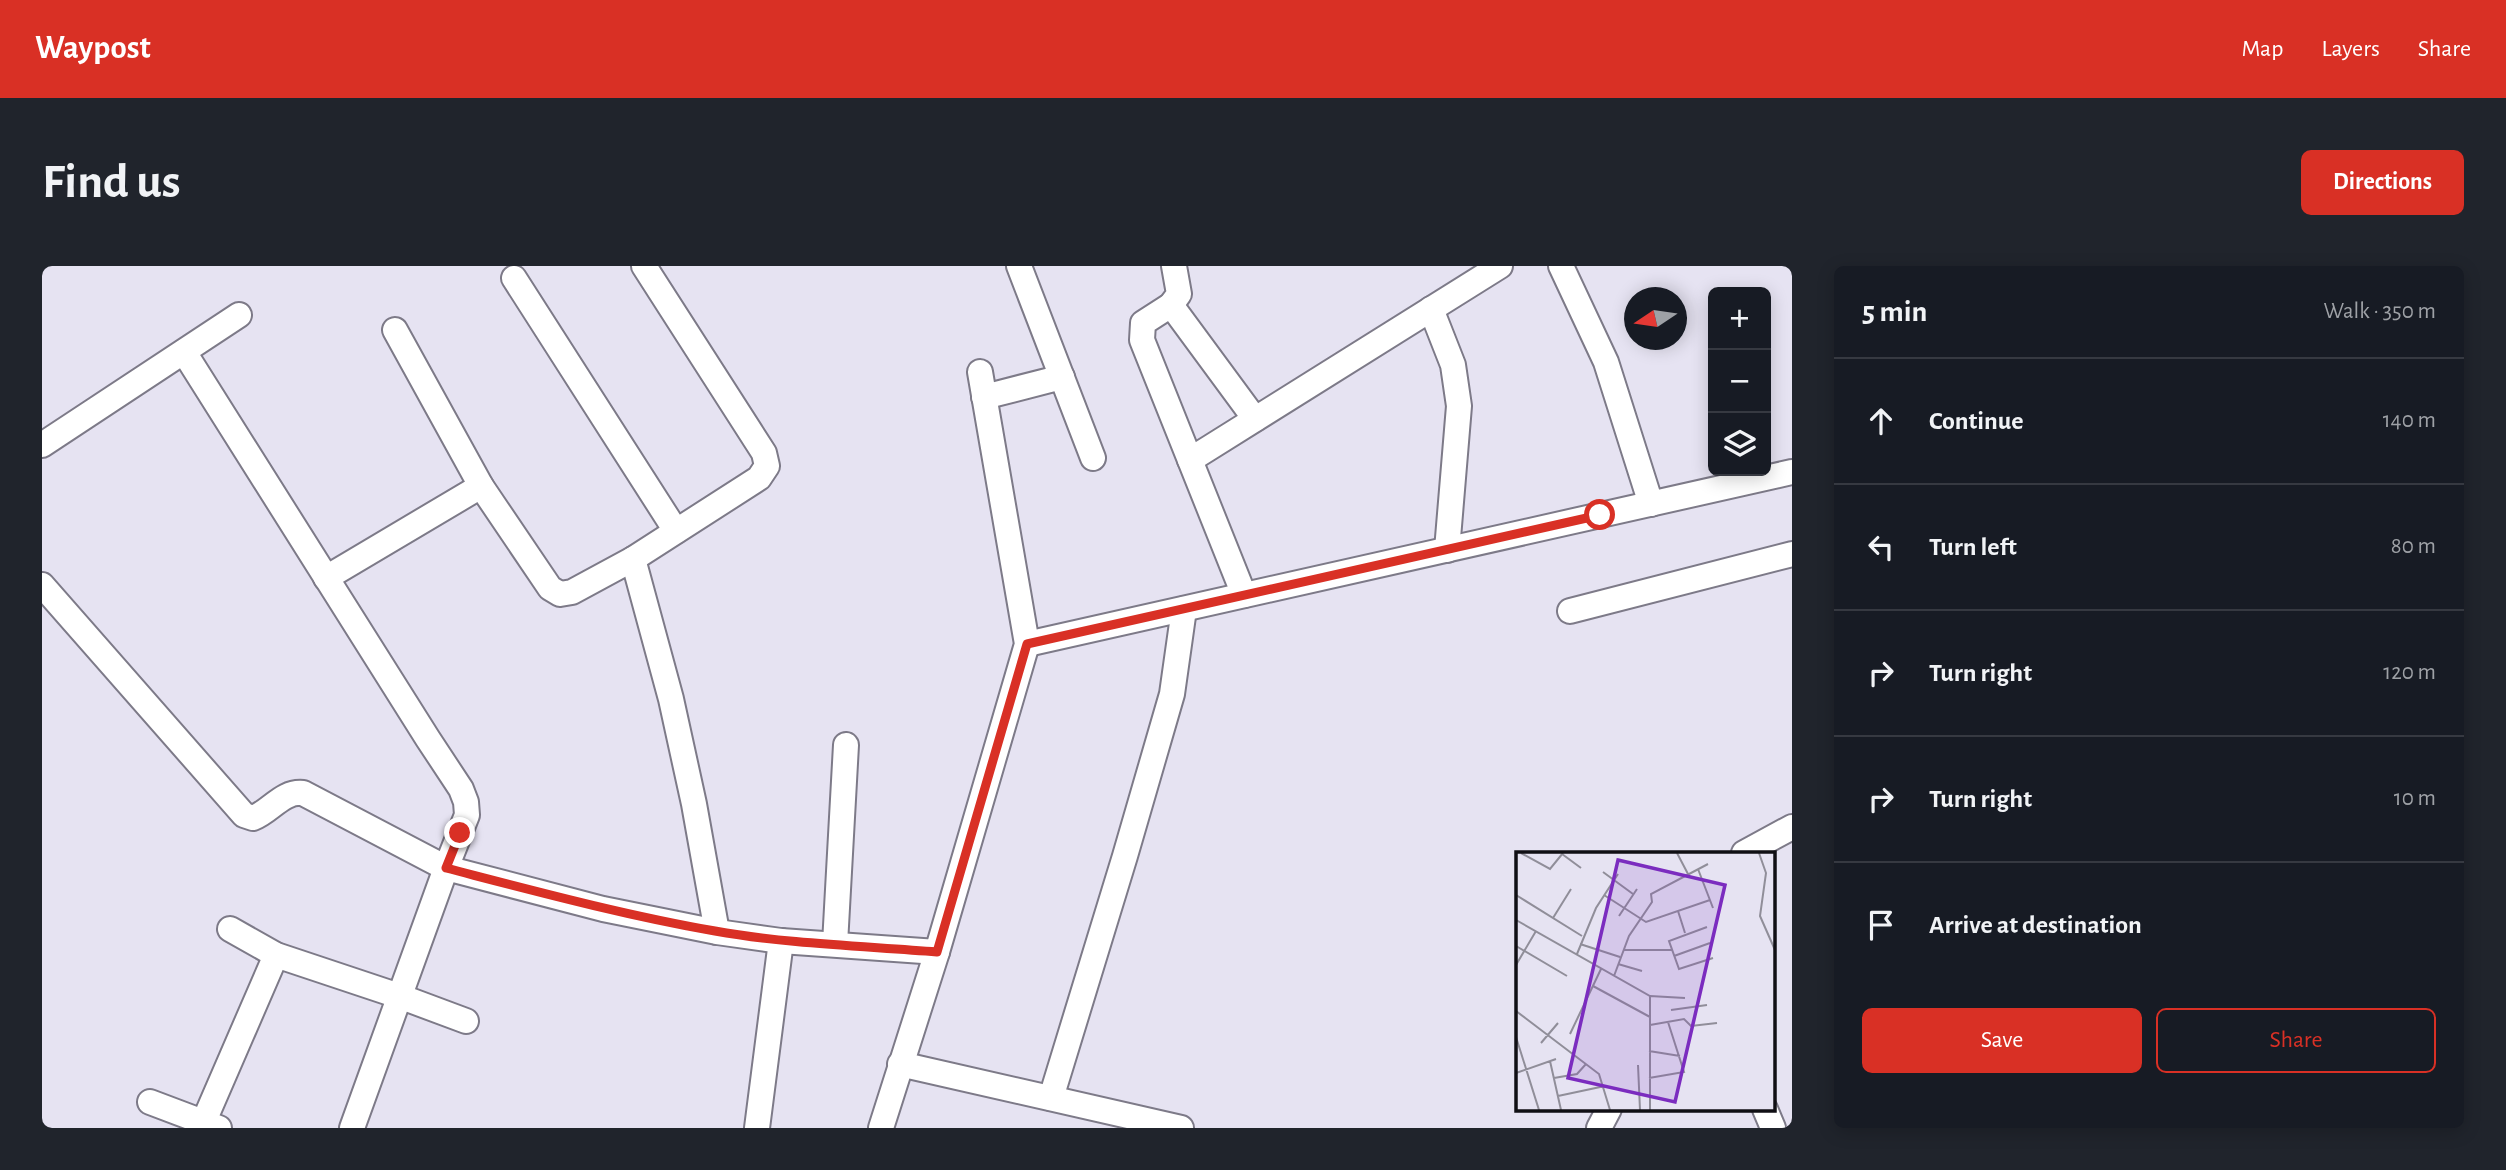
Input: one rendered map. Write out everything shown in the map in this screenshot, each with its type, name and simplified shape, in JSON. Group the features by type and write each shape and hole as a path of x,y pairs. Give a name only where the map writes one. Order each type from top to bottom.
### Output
{"street":[{"path":"395,330 481,486 550,588 560,594 572,592 633,559 759,478 767,466 764,453 644,266"},
{"path":"1019,266 1093,458"},
{"path":"1174,266 1179,294 1171,304 1143,323 1142,340 1244,596"},
{"path":"1190,460 1500,266"},
{"path":"1561,266 1606,362 1651,504"},
{"path":"514,278 676,531"},
{"path":"1171,304 1255,419"},
{"path":"1431,309 1453,365 1459,406 1447,550"},
{"path":"42,445 239,315"},
{"path":"184,352 461,789 466,802 467,815 352,1128"},
{"path":"881,1128 937,952 1027,644 980,372"},
{"path":"984,397 1062,377"},
{"path":"1027,644 1792,472"},
{"path":"326,578 481,486"},
{"path":"1570,611 1792,554"},
{"path":"633,559 674,712 717,932"},
{"path":"42,585 244,815 253,818 293,792 303,793 446,868 603,909 717,932 781,941 937,952"},
{"path":"1051,1098 1172,694 1184,609"},
{"path":"835,944 846,745"},
{"path":"1746,852 1792,827"},
{"path":"230,929 276,954 466,1021"},
{"path":"757,1128 781,941"},
{"path":"150,1102 208,1126 276,954"},
{"path":"901,1064 1181,1128"},
{"path":"1599,1128 1608,1110"},
{"path":"1765,1110 1773,1128"}],"route":[{"path":"460,833 446,868 603,909 717,932 781,941 937,952 1027,644 1600,515"}]}
